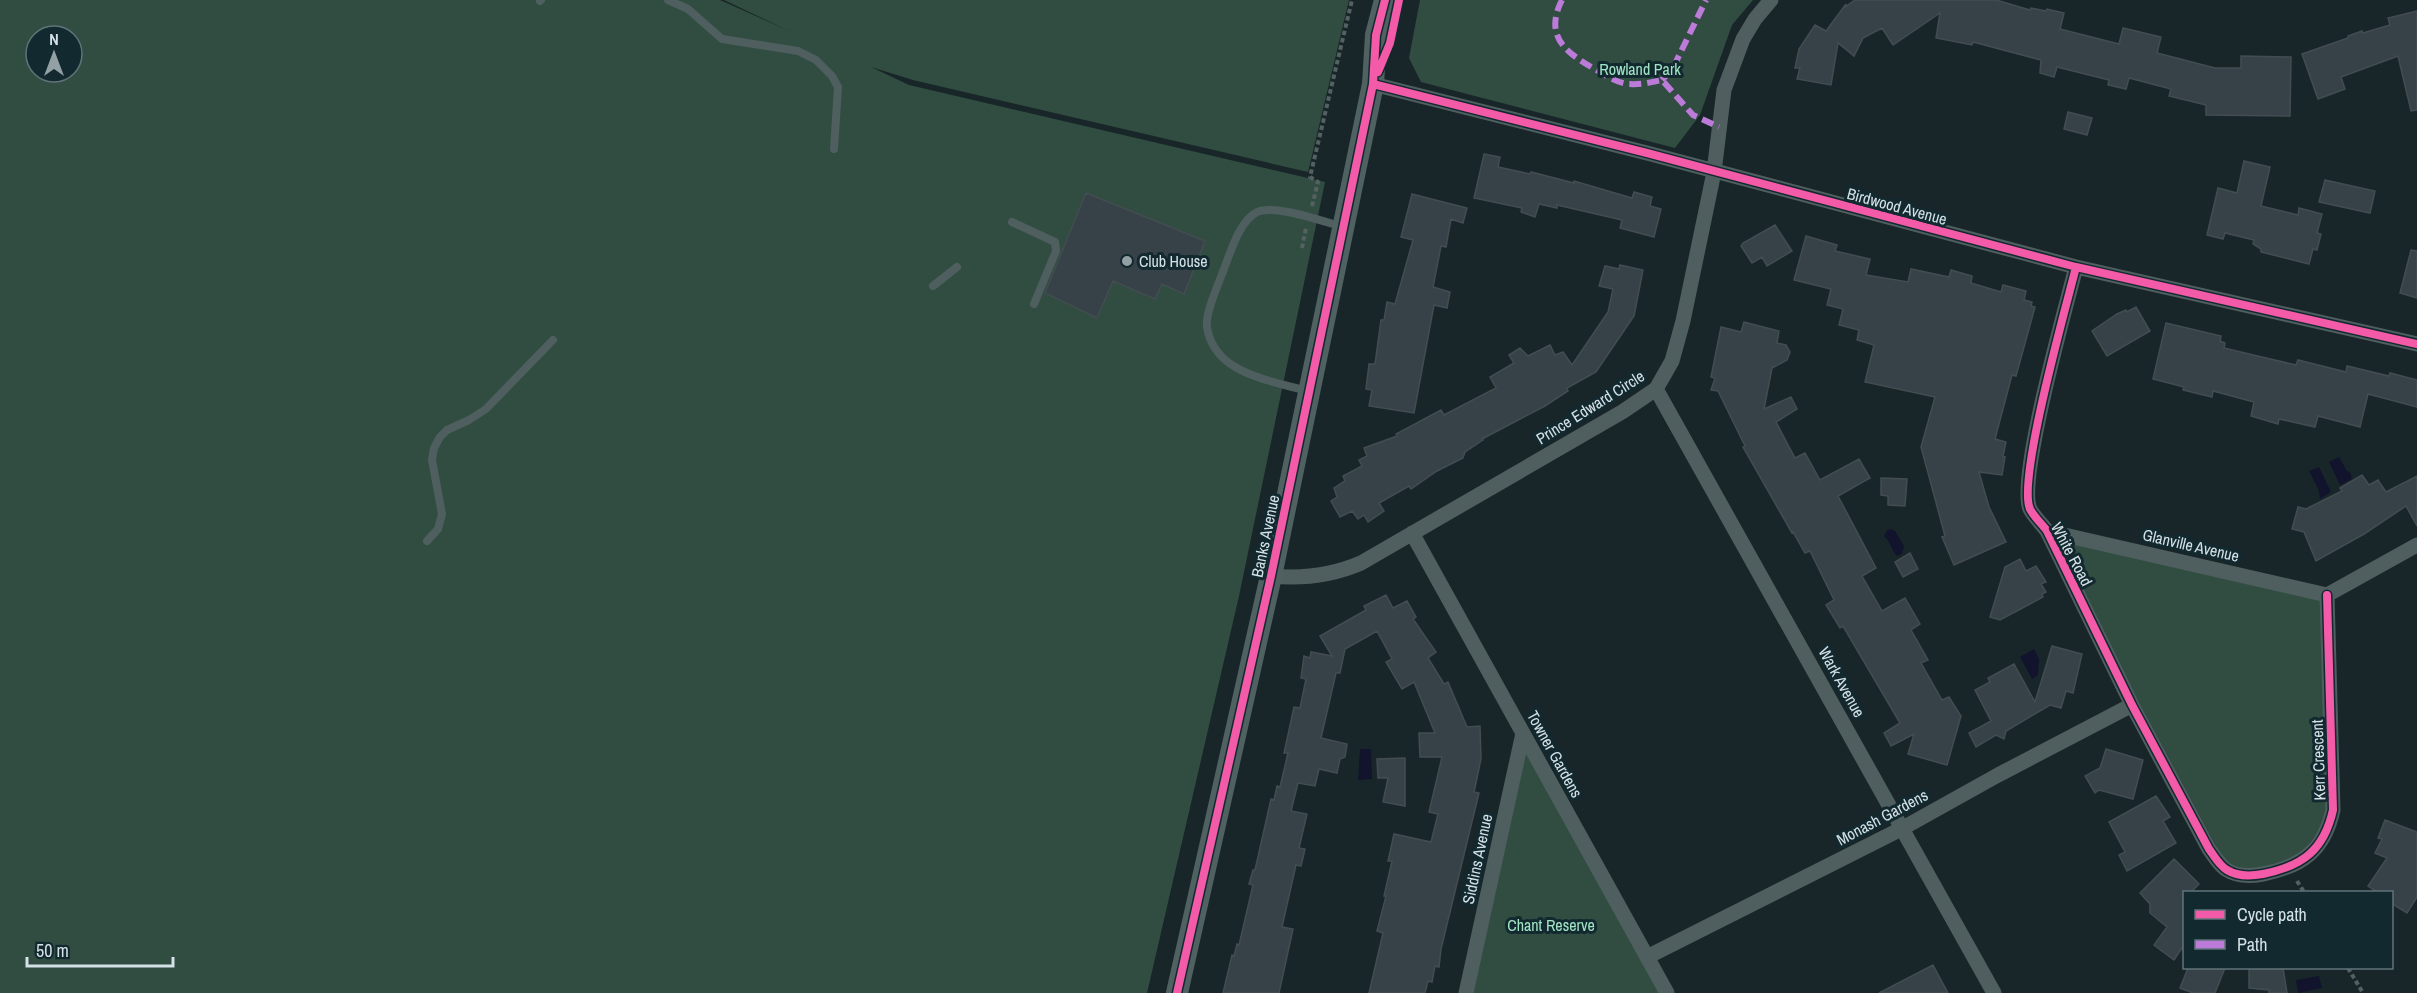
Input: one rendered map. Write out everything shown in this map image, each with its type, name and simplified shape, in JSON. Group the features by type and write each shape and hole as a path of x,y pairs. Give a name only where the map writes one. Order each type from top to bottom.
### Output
{"street":[{"name":"Banks Avenue","path":"1177,993 1271,576 1373,84 1377,35 1385,0"},
{"name":"Banks Avenue","path":"1373,84 1390,43 1399,0"},
{"name":"Prince Edward Circle","path":"1271,576 1313,576 1341,572 1622,412 1656,390 1672,361 1683,321 1714,172 1724,90 1732,66 1755,19 1771,0"},
{"name":"Birdwood Avenue","path":"1373,84 2076,267 2417,344"},
{"name":"White Road","path":"2076,267 2046,386 2029,481 2030,508 2047,531 2132,705"},
{"name":"Wark Avenue","path":"1656,390 1994,993"},
{"name":"Glanville Avenue","path":"2047,531 2327,595"},
{"name":"Towner Gardens","path":"1412,533 1667,993"},
{"path":"2327,595 2417,545"},
{"name":"Kerr Crescent","path":"2132,705 2209,849 2221,865 2229,872 2243,875 2255,875 2294,866 2312,854 2330,824 2333,810 2327,595"},
{"name":"Monash Gardens","path":"1647,957 1903,828 2132,705"},
{"name":"Siddins Avenue","path":"1466,993 1522,733"}],"lane":[{"path":"668,0 688,9 722,39 798,51 816,60 832,76 838,87 834,149"},
{"path":"1309,392 1241,371 1216,352 1206,326 1212,302 1238,232 1256,213 1273,209 1344,226"},
{"path":"1012,222 1055,242 1056,250 1034,304"},
{"path":"933,286 957,267"},
{"path":"426,541 438,530 442,514 432,460 434,448 440,437 447,430 470,420 486,409 553,340"}],"path":[{"path":"1302,248 1318,183 1310,177 1352,0"},
{"path":"2349,969 2363,993"}],"green space":[{"path":"0,0 720,0 789,31 724,0 1349,0 1308,172 913,80 871,67 909,85 1325,182 1239,596 1147,993 0,993"},
{"name":"Rowland Park","path":"1420,0 1753,0 1732,25 1700,115 1675,148 1421,82 1409,58"},
{"path":"2047,531 2327,595 2333,810 2294,866 2230,872"},
{"name":"Chant Reserve","path":"1523,733 1667,993 1466,993"}],"water":[{"path":"2339,457 2347,471 2350,472 2352,479 2340,485 2329,462"},
{"path":"2319,467 2331,492 2320,499 2319,491 2309,471"},
{"path":"1887,530 1895,531 1904,546 1902,554 1897,556 1884,536"},
{"path":"2034,649 2039,659 2038,675 2032,679 2020,657"},
{"path":"1360,749 1371,749 1372,779 1358,780"},
{"path":"2319,976 2322,988 2298,993 2296,980"}],"building":[{"path":"1855,0 1996,0 2030,10 2031,8 2046,11 2047,9 2064,13 2060,29 2119,44 2123,28 2161,37 2157,53 2215,68 2241,68 2241,56 2291,57 2290,116 2206,115 2206,105 2169,96 2171,89 2129,78 2126,89 2108,85 2109,80 2057,67 2054,77 2040,73 2041,60 1973,42 1972,45 1936,38 1940,13 1893,45 1882,28 1863,38 1854,56 1838,43 1831,85 1797,79 1800,68 1795,68 1799,49 1815,25 1826,31 1846,4 1845,7"},
{"path":"2417,11 2417,110 2411,111 2398,56 2341,77 2345,89 2318,99 2302,54 2362,31 2363,33 2390,25 2388,18"},
{"path":"2068,112 2092,118 2087,135 2064,129"},
{"path":"1484,154 1500,157 1498,167 1530,174 1531,172 1574,183 1574,181 1632,198 1634,192 1652,197 1650,206 1661,209 1654,237 1620,228 1622,220 1557,205 1557,208 1539,204 1535,217 1521,212 1522,208 1474,198"},
{"path":"2244,161 2270,167 2261,206 2298,215 2299,208 2322,214 2317,233 2321,234 2317,250 2313,249 2309,264 2261,252 2261,249 2253,244 2254,240 2225,233 2223,239 2207,235 2218,188 2237,193"},
{"path":"2325,180 2375,191 2370,213 2319,202"},
{"name":"Club House","path":"1086,193 1205,241 1184,294 1162,284 1155,299 1113,281 1097,318 1045,293"},
{"path":"1412,194 1467,208 1463,223 1451,219 1446,247 1441,246 1433,287 1450,292 1447,308 1434,305 1414,413 1369,406 1372,390 1366,389 1369,364 1375,364 1381,320 1384,320 1387,302 1395,304 1413,240 1401,237"},
{"path":"1775,225 1792,251 1767,266 1762,257 1752,263 1741,246"},
{"path":"1806,236 1837,245 1835,251 1870,259 1866,275 1908,282 1911,269 1949,277 1951,270 1972,276 1971,283 2001,292 2003,285 2026,291 2024,300 2032,302 2031,306 2035,307 2016,376 2012,375 1995,439 2006,442 2002,475 1979,472 1989,507 2006,542 1954,565 1942,537 1945,536 1921,447 1935,397 1865,382 1874,345 1857,340 1859,330 1839,325 1843,309 1827,305 1831,289 1794,280"},
{"path":"2411,250 2417,251 2417,298 2400,293"},
{"path":"1620,265 1643,270 1634,316 1596,372 1567,388 1568,391 1545,406 1482,439 1465,452 1463,458 1437,471 1411,489 1409,486 1379,503 1384,511 1368,522 1364,515 1358,519 1352,511 1340,517 1331,501 1337,497 1334,488 1345,481 1343,476 1362,466 1359,460 1367,456 1364,448 1397,436 1396,434 1441,410 1444,415 1496,388 1490,377 1514,363 1509,355 1520,348 1528,356 1550,345 1555,355 1563,352 1572,365 1608,312 1613,289 1599,286 1605,266 1619,269"},
{"path":"2136,307 2150,331 2107,356 2092,331 2117,314"},
{"path":"1744,322 1779,331 1777,343 1786,345 1790,352 1787,360 1772,368 1764,409 1791,397 1797,409 1776,422 1795,458 1805,453 1820,480 1859,459 1870,478 1838,496 1876,568 1862,576 1882,611 1905,598 1920,624 1911,630 1928,660 1921,663 1942,700 1949,697 1961,716 1947,765 1908,754 1914,734 1891,746 1884,733 1900,723 1843,626 1840,628 1826,605 1834,600 1810,551 1805,553 1792,533 1743,447 1745,446 1718,391 1711,390 1715,378 1711,377 1721,327 1741,332"},
{"path":"2166,323 2221,336 2220,341 2225,343 2224,348 2296,365 2298,360 2346,372 2347,366 2417,380 2417,407 2368,394 2360,427 2318,416 2315,427 2279,419 2278,424 2251,416 2254,402 2213,391 2212,397 2153,379"},
{"path":"2362,475 2369,485 2378,480 2386,492 2417,476 2417,526 2406,506 2364,534 2316,561 2304,532 2292,529 2298,507 2306,509 2342,491 2340,488"},
{"path":"1881,478 1907,479 1905,506 1888,505 1888,496 1881,495"},
{"path":"1910,553 1918,569 1903,577 1895,562"},
{"path":"2020,559 2026,571 2036,566 2046,582 2041,584 2046,592 2042,594 2043,597 2000,620 1990,617 2005,567"},
{"path":"1386,595 1393,608 1407,601 1416,617 1413,619 1436,652 1428,658 1444,684 1448,682 1467,727 1480,726 1481,759 1474,792 1479,793 1441,949 1439,967 1435,966 1432,982 1428,981 1425,993 1369,993 1383,933 1377,931 1386,896 1384,896 1392,861 1388,861 1394,834 1431,842 1438,814 1429,812 1442,757 1420,757 1419,733 1435,733 1414,682 1402,689 1386,662 1392,659 1377,631 1345,649 1340,673 1336,673 1321,738 1347,744 1345,757 1340,759 1337,773 1319,769 1315,786 1298,783 1291,811 1307,814 1299,848 1305,849 1301,866 1296,865 1282,927 1293,929 1279,993 1223,993 1232,955 1234,956 1237,944 1239,945 1253,885 1249,884 1253,870 1255,870 1271,799 1274,800 1277,786 1280,787 1288,753 1284,753 1294,707 1300,708 1306,679 1301,678 1304,656 1310,658 1311,652 1332,656 1320,636 1366,610 1364,606"},
{"path":"2052,646 2082,654 2073,693 2066,691 2061,708 2050,705 2006,731 2004,739 1996,735 1976,747 1969,733 1991,721 1975,690 1990,682 1988,678 2014,664 2035,702"},
{"path":"2106,749 2143,760 2133,799 2099,790 2095,793 2085,776 2100,768"},
{"path":"1405,758 1405,806 1383,802 1388,778 1378,778 1377,759"},
{"path":"2156,796 2170,817 2163,821 2176,843 2127,871 2119,855 2125,852 2109,822"},
{"path":"2385,820 2417,832 2417,897 2407,913 2393,904 2393,891 2376,891 2368,886 2387,858 2375,853 2382,839 2378,838"},
{"path":"2174,859 2199,884 2192,891 2183,891 2183,946 2174,960 2154,945 2167,927 2150,913 2150,904 2140,893"},
{"path":"1933,965 1948,993 1879,993"},
{"path":"2188,969 2225,969 2215,993 2193,993 2180,988"},
{"path":"2249,969 2283,969 2287,993 2269,993 2269,990 2249,988"}],"marked path":[{"path":"1562,0 1555,25 1557,35 1570,52 1603,74 1622,83 1638,84 1662,80 1693,115 1719,127"},
{"path":"1662,80 1673,68 1706,0"}],"cycle path":[{"path":"1177,993 1271,576 1373,84 1376,35 1385,0"},
{"path":"1378,72 1390,43 1399,0"},
{"path":"1373,84 1647,153 2076,267 2417,344"},
{"path":"2076,267 2036,430 2030,465 2028,492 2030,509 2047,531 2132,705 2209,849 2222,866 2236,874 2263,874 2277,871 2300,861 2317,846 2329,824 2333,810 2327,595"}],"place":[{"name":"Club House","path":"1127,261"}]}
